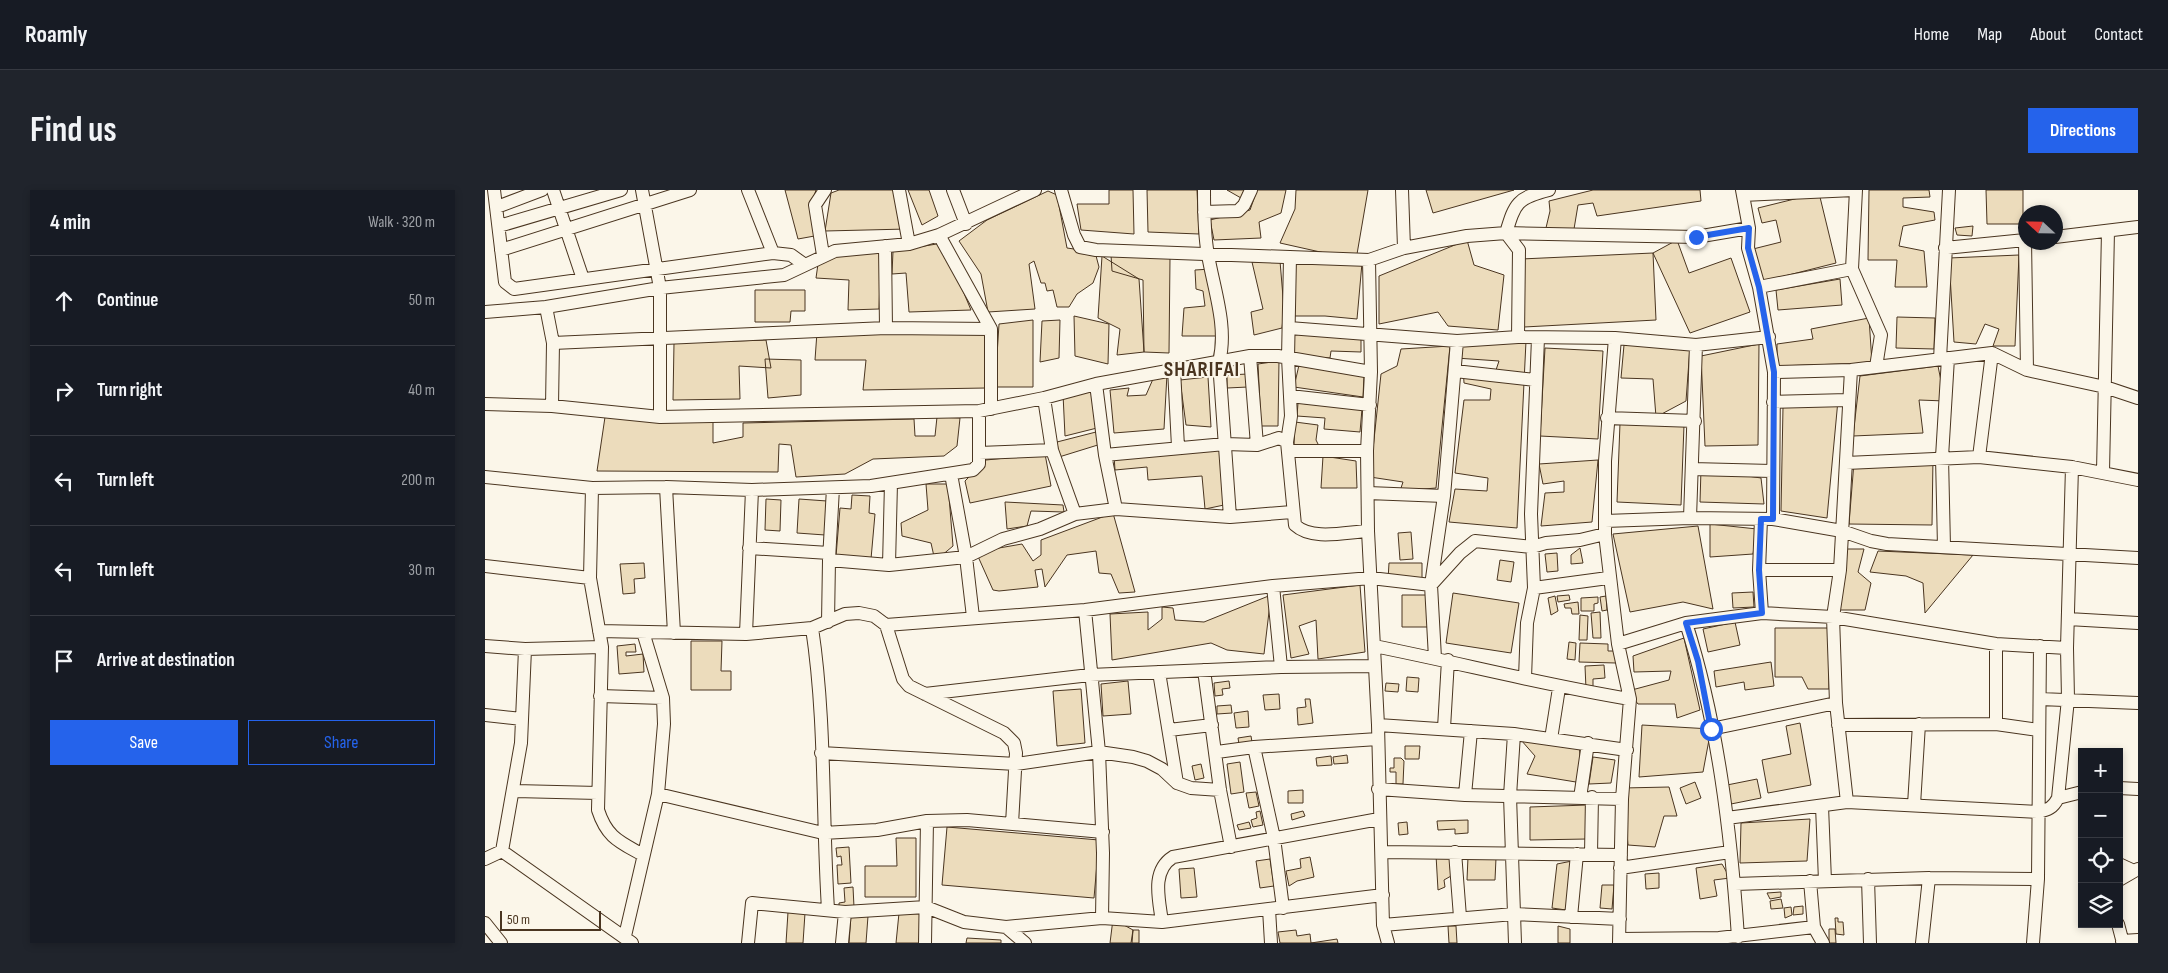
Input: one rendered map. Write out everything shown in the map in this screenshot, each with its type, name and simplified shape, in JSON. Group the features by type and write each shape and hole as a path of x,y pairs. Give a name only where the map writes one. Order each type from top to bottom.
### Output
{"street":[{"path":"494,190 505,282 514,289 658,267 773,253 791,254 805,265"},
{"path":"497,207 542,190"},
{"path":"553,190 583,279"},
{"path":"499,226 621,190"},
{"path":"501,250 567,229 644,196 690,190"},
{"path":"748,190 773,253"},
{"path":"823,255 815,205 817,198 825,190"},
{"path":"899,190 909,244"},
{"path":"953,190 966,224"},
{"path":"485,312 546,307 660,288 784,275 835,251 909,244 939,235 1035,190"},
{"path":"1061,190 1073,235 1080,247 1096,250 1369,260 1404,248 1467,236 1506,233 1696,237 1749,228"},
{"path":"1204,190 1208,254 1222,329 1223,346 1219,362 1230,517"},
{"path":"1204,212 1238,211 1244,206 1251,190"},
{"path":"1402,190 1404,248"},
{"path":"1506,233 1513,208 1520,200 1549,190"},
{"path":"1762,613 1759,570 1772,471 1774,372 1759,287 1748,248 1749,228 1743,192 1855,190 1852,269 1881,336 1876,367 1851,370 1774,372"},
{"path":"1944,547 1942,457 1945,248 1949,190"},
{"path":"644,196 658,267 660,288 660,417"},
{"path":"2063,236 2138,227"},
{"path":"2103,472 2107,231"},
{"path":"1506,233 1519,250 1519,337"},
{"path":"485,477 592,488 666,487 752,490 833,488 973,470 979,464 991,329 939,235"},
{"path":"1945,248 2018,241"},
{"path":"885,246 886,328"},
{"path":"2025,250 2027,370"},
{"path":"1290,257 1288,358 1291,416 1288,447 1292,512 1295,525 1302,531 1311,534 1368,531"},
{"path":"1369,260 1371,372 1367,451 1368,531 1378,725 1378,789 1383,925 1388,943"},
{"path":"1759,287 1852,269"},
{"path":"546,307 553,343 552,406"},
{"path":"553,343 886,328 991,329"},
{"path":"1289,328 1457,340 1519,337 1615,338 1696,345 1769,337"},
{"path":"1525,678 1527,623 1534,588 1532,547 1535,380 1538,338"},
{"path":"1615,338 1607,418 1605,534 1608,578 1617,644 1630,699 1622,799 1619,941 1719,941 1814,927"},
{"path":"1443,728 1441,659 1431,585 1444,496 1457,340"},
{"path":"1690,518 1695,421 1696,345"},
{"path":"1851,370 1992,353 2027,370 2105,387 2138,398"},
{"path":"1979,457 1992,353"},
{"path":"1250,356 1257,444"},
{"path":"485,404 552,406 660,417 985,410 1044,398 1096,384 1250,356 1288,358 1371,372"},
{"path":"1174,369 1177,447"},
{"path":"1847,802 1836,703 1833,617 1840,570 1851,370"},
{"path":"1455,371 1535,380"},
{"path":"1096,384 1105,456 1116,508"},
{"path":"1290,396 1369,405"},
{"path":"1044,398 1052,450 1075,514"},
{"path":"1773,402 1848,400"},
{"path":"1607,418 1695,421"},
{"path":"1105,456 1177,447 1257,444 1279,438 1288,447 1367,451"},
{"path":"979,453 1052,450"},
{"path":"1846,463 1942,457 1979,457 2073,467 2138,480"},
{"path":"1727,818 1847,802 2037,812 2049,810 2058,798 2068,699 2067,648 2073,467"},
{"path":"1693,469 1772,471"},
{"path":"951,474 966,557 973,617"},
{"path":"889,565 891,482"},
{"path":"666,487 675,633"},
{"path":"592,488 590,578 602,647 598,810 603,826 613,838 643,855"},
{"path":"828,622 833,488"},
{"path":"746,634 752,490"},
{"path":"1368,493 1444,496"},
{"path":"749,548 829,556 889,565 966,557 1003,539 1040,529 1075,514 1116,508 1230,517 1292,512"},
{"path":"1605,521 1690,518 1767,519 1842,531 1871,541 1887,544 2138,558"},
{"path":"1431,585 1460,553 1475,541 1532,547 1546,543 1580,540 1605,534"},
{"path":"485,566 590,578"},
{"path":"1759,570 1840,570"},
{"path":"886,625 1085,610 1273,586 1371,578 1431,585"},
{"path":"1534,588 1608,578"},
{"path":"1273,586 1281,667"},
{"path":"1085,610 1099,752 1103,832 1102,918"},
{"path":"599,631 746,634 811,628 845,614 859,613 874,616 886,625 903,679 909,686 1004,733 1014,743 1017,764 1012,824"},
{"path":"1617,644 1686,623 1762,613 1833,617 1996,644 2067,648"},
{"path":"2068,620 2138,623"},
{"path":"1686,623 1698,661 1727,818 1735,884 1738,937"},
{"path":"811,628 819,686 823,832 828,909"},
{"path":"502,851 629,940 643,855 657,794 664,724 663,698 643,632"},
{"path":"1996,644 1996,724"},
{"path":"485,646 525,649 602,647"},
{"path":"1374,646 1525,678 1559,688 1630,699"},
{"path":"2033,943 2038,879 2037,812 2040,646"},
{"path":"502,851 515,791 522,718 525,649"},
{"path":"925,694 1090,675 1281,667 1375,666"},
{"path":"1204,670 1231,847"},
{"path":"1159,672 1177,782"},
{"path":"1551,739 1559,688"},
{"path":"600,696 663,698"},
{"path":"2040,699 2138,703"},
{"path":"1711,729 1836,703"},
{"path":"485,715 522,718"},
{"path":"1914,805 1919,724"},
{"path":"1838,725 1996,724 2038,730"},
{"path":"1169,730 1213,725"},
{"path":"1378,725 1514,734 1627,750"},
{"path":"1465,795 1471,731"},
{"path":"1514,734 1511,796 1515,943"},
{"path":"1217,752 1254,747 1378,739"},
{"path":"1588,744 1586,798 1591,854"},
{"path":"1254,747 1274,838 1283,908"},
{"path":"821,753 1017,764 1099,752 1147,761 1177,782 1191,788 1221,790"},
{"path":"2123,788 2138,789"},
{"path":"1378,789 1465,795 1622,799"},
{"path":"515,791 598,793"},
{"path":"2058,798 2078,793"},
{"path":"657,794 823,832 877,830 927,821 967,820 1103,832"},
{"path":"1821,806 1825,880"},
{"path":"1162,922 1158,889 1159,872 1165,862 1173,857 1379,819"},
{"path":"925,943 927,821"},
{"path":"485,859 502,851"},
{"path":"1381,852 1621,854"},
{"path":"1455,852 1460,917"},
{"path":"1621,868 1730,852"},
{"path":"1571,917 1577,854"},
{"path":"2123,865 2136,870"},
{"path":"2123,878 2136,870"},
{"path":"1922,943 1929,878"},
{"path":"1735,884 1868,879 2038,879"},
{"path":"1868,879 1870,943"},
{"path":"1810,881 1814,927 1823,943"},
{"path":"748,943 752,903 845,912 926,907 964,922 1006,927 1102,918 1162,922 1383,895"},
{"path":"1269,909 1271,943"},
{"path":"842,943 845,912"},
{"path":"1383,925 1460,917 1514,914 1620,918"},
{"path":"485,923 501,943"},
{"path":"1006,927 1010,943"},
{"path":"1006,927 1025,943"},
{"path":"2119,928 2123,942 2138,940"}],"building":[{"path":"785,190 816,190 810,209 820,235 798,239"},
{"path":"839,190 896,190 907,229 825,231 831,193"},
{"path":"908,190 929,190 938,216 922,225"},
{"path":"1109,190 1133,190 1134,234 1081,230 1077,204 1109,204"},
{"path":"1147,190 1197,190 1199,234 1148,232"},
{"path":"1227,190 1244,190 1241,198"},
{"path":"1257,190 1286,190 1281,213 1259,222 1261,238 1214,240 1210,220 1250,210"},
{"path":"1296,190 1368,190 1356,260 1280,243 1295,209"},
{"path":"1426,190 1514,190 1433,213"},
{"path":"1593,190 1700,190 1701,201 1597,216 1593,203 1578,205 1574,229 1545,232 1550,211 1549,201"},
{"path":"1869,190 1929,190 1930,197 1903,198 1903,207 1934,212 1935,220 1903,226 1899,246 1924,251 1927,287 1895,287 1897,260 1868,260"},
{"path":"1986,190 2023,190 2023,205 2018,205 2018,224 1987,224"},
{"path":"1048,191 1057,195 1067,248 1095,252 1099,267 1093,283 1077,294 1069,307 1057,307 1053,290 1047,291 1045,283 1041,283 1034,261 1029,264 1035,309 988,312 981,274 959,241 987,220"},
{"path":"1819,193 1836,263 1761,282 1753,249 1781,242 1776,220 1762,223 1758,208"},
{"path":"1973,226 1972,236 1957,235 1955,228"},
{"path":"1467,240 1474,265 1504,275 1498,330 1448,326 1438,312 1379,324 1379,276"},
{"path":"1677,240 1689,273 1731,258 1750,312 1690,333 1653,253"},
{"path":"943,243 971,310 909,312 906,273 892,274 893,251"},
{"path":"881,251 879,309 848,310 849,280 816,278 818,264 836,255"},
{"path":"1653,253 1656,320 1524,327 1521,259"},
{"path":"1111,255 1170,258 1169,353 1144,352 1143,280 1112,271"},
{"path":"2019,255 2015,346 1993,346 1999,329 1985,324 1976,344 1954,342 1949,258"},
{"path":"1102,256 1139,279 1144,352 1117,355 1120,329 1098,318"},
{"path":"1280,261 1284,309 1282,328 1254,335 1251,312 1263,309 1252,262"},
{"path":"1294,263 1362,263 1357,319 1325,316 1289,316"},
{"path":"1211,269 1219,336 1182,336 1184,308 1205,306 1203,291 1196,289 1195,270"},
{"path":"1840,279 1842,305 1778,310 1776,290"},
{"path":"755,290 805,290 805,311 791,311 790,322 755,322"},
{"path":"1074,316 1109,324 1108,364 1075,356"},
{"path":"1897,317 1935,318 1934,349 1896,348"},
{"path":"1869,318 1872,363 1777,366 1777,344 1813,339 1811,329"},
{"path":"1033,320 1033,387 995,387 999,324"},
{"path":"1060,320 1059,358 1040,362 1042,321"},
{"path":"817,332 991,334 986,388 863,390 866,360 815,360"},
{"path":"1294,333 1361,336 1361,352 1331,351 1330,358 1293,356"},
{"path":"766,340 771,368 739,366 740,399 673,400 674,343"},
{"path":"1526,341 1517,528 1449,522 1455,489 1487,491 1488,478 1455,473 1464,400 1490,400 1491,389 1464,383 1463,366 1494,376 1499,361 1456,358 1461,345"},
{"path":"1759,344 1758,445 1705,446 1701,356"},
{"path":"1624,345 1690,347 1686,401 1656,417 1653,379 1621,378"},
{"path":"1450,346 1436,488 1400,491 1403,482 1370,477 1381,374 1397,366 1401,349"},
{"path":"1545,348 1603,351 1598,439 1540,436"},
{"path":"765,359 801,360 801,395 768,398"},
{"path":"1279,361 1278,426 1261,426 1258,364"},
{"path":"1299,365 1364,375 1363,397 1294,387"},
{"path":"1938,366 1945,401 1919,400 1923,433 1853,436 1860,376"},
{"path":"1167,374 1164,429 1114,433 1110,390 1129,388 1127,396 1146,395 1153,379"},
{"path":"1248,374 1248,387 1227,388 1227,375"},
{"path":"1208,377 1211,427 1186,425 1180,380"},
{"path":"1091,391 1097,428 1065,436 1063,394"},
{"path":"1838,400 1827,518 1781,511 1783,407"},
{"path":"1298,403 1362,409 1360,432 1324,429 1325,418 1297,416"},
{"path":"605,417 713,420 713,443 743,437 743,423 914,419 915,436 935,436 937,417 960,418 957,446 944,456 873,459 845,474 796,477 791,445 779,444 778,472 597,471"},
{"path":"1295,422 1318,425 1316,440 1319,446 1294,445"},
{"path":"1620,423 1684,425 1681,505 1617,502"},
{"path":"1096,432 1101,444 1059,457 1057,442"},
{"path":"1223,447 1224,505 1205,509 1202,476 1148,480 1147,467 1115,470 1114,456"},
{"path":"1045,454 1051,486 970,503 965,481 986,460"},
{"path":"1323,456 1356,461 1357,488 1321,488"},
{"path":"1933,458 1932,525 1849,524 1854,462"},
{"path":"1598,460 1592,522 1541,526 1545,493 1564,492 1564,481 1543,484 1539,464"},
{"path":"1701,469 1761,478 1764,504 1700,502"},
{"path":"926,484 948,484 953,546 935,561 931,543 902,536 901,523 928,510"},
{"path":"852,495 870,496 869,513 875,514 871,559 836,556 840,508 851,509"},
{"path":"766,499 781,500 780,531 765,530"},
{"path":"799,499 827,501 825,535 797,533"},
{"path":"1005,502 1063,505 1064,512 1031,511 1027,526 1007,529"},
{"path":"1113,513 1135,592 1119,593 1111,574 1099,573 1096,551 1067,555 1045,587 1042,569 1035,570 1038,587 993,590 976,552 1022,544 1033,561 1041,555 1041,540"},
{"path":"1710,524 1757,529 1753,554 1710,557"},
{"path":"1698,526 1713,609 1683,602 1630,612 1613,534"},
{"path":"1411,532 1413,559 1400,560 1398,533"},
{"path":"1580,548 1583,563 1571,564 1571,555"},
{"path":"1843,549 1864,549 1858,572 1871,583 1865,610 1840,610"},
{"path":"1878,551 1973,555 1925,613 1923,583 1906,576 1870,572"},
{"path":"1557,553 1558,571 1547,572 1545,554"},
{"path":"1500,560 1514,562 1511,582 1497,580"},
{"path":"644,563 645,578 634,579 635,593 623,594 620,564"},
{"path":"1389,563 1422,563 1422,580 1388,580"},
{"path":"1360,585 1365,652 1318,659 1316,620 1299,626 1309,654 1291,658 1283,595"},
{"path":"1753,592 1754,607 1733,608 1732,593"},
{"path":"1453,593 1519,603 1511,653 1446,643"},
{"path":"1271,595 1264,654 1227,650 1211,643 1112,660 1110,614 1148,612 1148,630 1162,619 1162,607 1173,608 1175,620 1204,622"},
{"path":"1402,595 1429,595 1429,627 1402,627"},
{"path":"1569,595 1570,600 1558,602 1557,596"},
{"path":"1555,596 1558,611 1551,615 1548,598"},
{"path":"1606,596 1607,610 1602,611 1600,597"},
{"path":"1598,597 1598,603 1594,604 1594,611 1581,611 1581,598"},
{"path":"1578,602 1579,614 1572,614 1571,608 1565,608 1564,604"},
{"path":"1600,612 1601,638 1593,638 1591,613"},
{"path":"1580,615 1588,616 1587,640 1579,640"},
{"path":"1735,622 1740,645 1708,652 1703,629"},
{"path":"1775,628 1829,628 1829,689 1808,689 1802,677 1775,677"},
{"path":"1684,638 1700,710 1677,718 1675,704 1638,704 1628,691 1669,680 1671,671 1634,672 1633,656"},
{"path":"691,641 722,641 721,671 731,671 731,690 691,690"},
{"path":"1569,642 1576,643 1575,660 1567,659"},
{"path":"1580,643 1608,644 1608,651 1616,651 1616,663 1579,662"},
{"path":"635,644 636,652 626,652 626,656 643,654 644,672 619,674 617,646"},
{"path":"1771,662 1774,686 1745,690 1744,682 1716,687 1714,671"},
{"path":"1604,665 1605,678 1593,679 1593,689 1586,689 1585,666"},
{"path":"1407,677 1419,678 1418,692 1406,691"},
{"path":"1128,681 1131,714 1103,716 1101,684"},
{"path":"1229,681 1230,688 1222,689 1223,695 1215,696 1214,683"},
{"path":"1386,683 1399,684 1398,692 1385,691"},
{"path":"1081,689 1085,743 1057,746 1053,691"},
{"path":"1279,694 1280,709 1265,710 1263,695"},
{"path":"1305,699 1310,699 1313,723 1298,725 1297,708 1306,707"},
{"path":"1231,705 1232,713 1217,714 1217,706"},
{"path":"1248,711 1249,727 1236,728 1234,713"},
{"path":"1800,723 1811,785 1768,793 1762,760 1791,754 1786,726"},
{"path":"1642,725 1711,729 1703,772 1639,777"},
{"path":"1251,736 1252,742 1239,744 1238,738"},
{"path":"1521,740 1579,742 1582,783 1527,774 1535,756"},
{"path":"1405,746 1420,746 1419,759 1405,759"},
{"path":"1347,755 1348,763 1334,764 1333,757"},
{"path":"1331,756 1332,765 1317,766 1316,758"},
{"path":"1593,757 1615,760 1611,783 1589,784"},
{"path":"1394,758 1401,758 1404,761 1403,784 1396,784 1396,772 1390,772 1390,768 1394,768"},
{"path":"1240,762 1244,792 1231,794 1227,764"},
{"path":"1201,764 1204,778 1195,780 1192,766"},
{"path":"1757,779 1761,798 1731,804 1727,785"},
{"path":"1695,782 1701,798 1686,804 1680,788"},
{"path":"1669,787 1677,816 1664,816 1655,847 1628,845 1623,788"},
{"path":"1303,790 1303,803 1288,803 1288,791"},
{"path":"1256,792 1259,806 1249,808 1246,793"},
{"path":"1587,805 1587,839 1530,840 1530,807"},
{"path":"1260,811 1263,825 1253,827 1251,820 1257,818 1256,812"},
{"path":"1303,811 1305,816 1292,820 1291,814"},
{"path":"1810,819 1807,861 1740,863 1741,823"},
{"path":"1468,820 1468,833 1455,834 1455,829 1438,830 1437,821"},
{"path":"1249,822 1251,828 1239,830 1237,825"},
{"path":"1407,822 1408,834 1399,835 1398,823"},
{"path":"947,827 1099,840 1094,898 942,885"},
{"path":"896,838 916,838 916,897 865,897 865,866 897,866"},
{"path":"849,847 851,883 838,884 837,865 842,865 841,856 837,857 836,848"},
{"path":"1449,854 1451,876 1444,880 1445,887 1438,890 1436,855"},
{"path":"1310,857 1314,877 1297,881 1289,886 1286,871 1301,868 1300,859"},
{"path":"1468,857 1496,858 1495,880 1467,880"},
{"path":"1270,859 1274,886 1260,888 1256,861"},
{"path":"1572,861 1566,910 1552,908 1557,864"},
{"path":"1722,864 1730,878 1714,880 1717,896 1700,899 1696,868"},
{"path":"1194,868 1197,897 1181,898 1179,869"},
{"path":"1659,873 1659,888 1646,889 1645,874"},
{"path":"1602,885 1614,885 1612,909 1600,908"},
{"path":"853,887 854,907 839,908 839,903 845,902 844,888"},
{"path":"1781,892 1781,897 1770,899 1767,893"},
{"path":"1781,899 1783,908 1771,909 1770,901"},
{"path":"1803,906 1803,914 1793,915 1794,907"},
{"path":"1791,907 1792,915 1785,918 1784,908"},
{"path":"788,912 805,913 803,943 786,943"},
{"path":"899,913 921,914 919,943 896,943"},
{"path":"851,915 868,916 866,943 849,943"},
{"path":"1835,918 1838,918 1838,922 1843,922 1844,935 1836,934"},
{"path":"1113,919 1133,930 1131,943 1110,943"},
{"path":"1448,926 1456,926 1457,943 1449,943"},
{"path":"1558,926 1570,929 1570,943 1558,943"},
{"path":"1829,929 1835,929 1836,943 1829,943"},
{"path":"1133,930 1139,930 1139,943 1132,943"},
{"path":"1296,930 1297,936 1310,934 1311,943 1280,943 1278,932"},
{"path":"967,938 1001,940 1001,943 966,943"},
{"path":"1337,939 1338,943 1311,943"}],"district":[{"name":"SHARIFAI","path":"1202,369"}],"route":[{"path":"1696,237 1749,228 1748,248 1759,287 1774,372 1773,519 1761,519 1759,570 1762,613 1686,623 1698,661 1711,729"}]}
